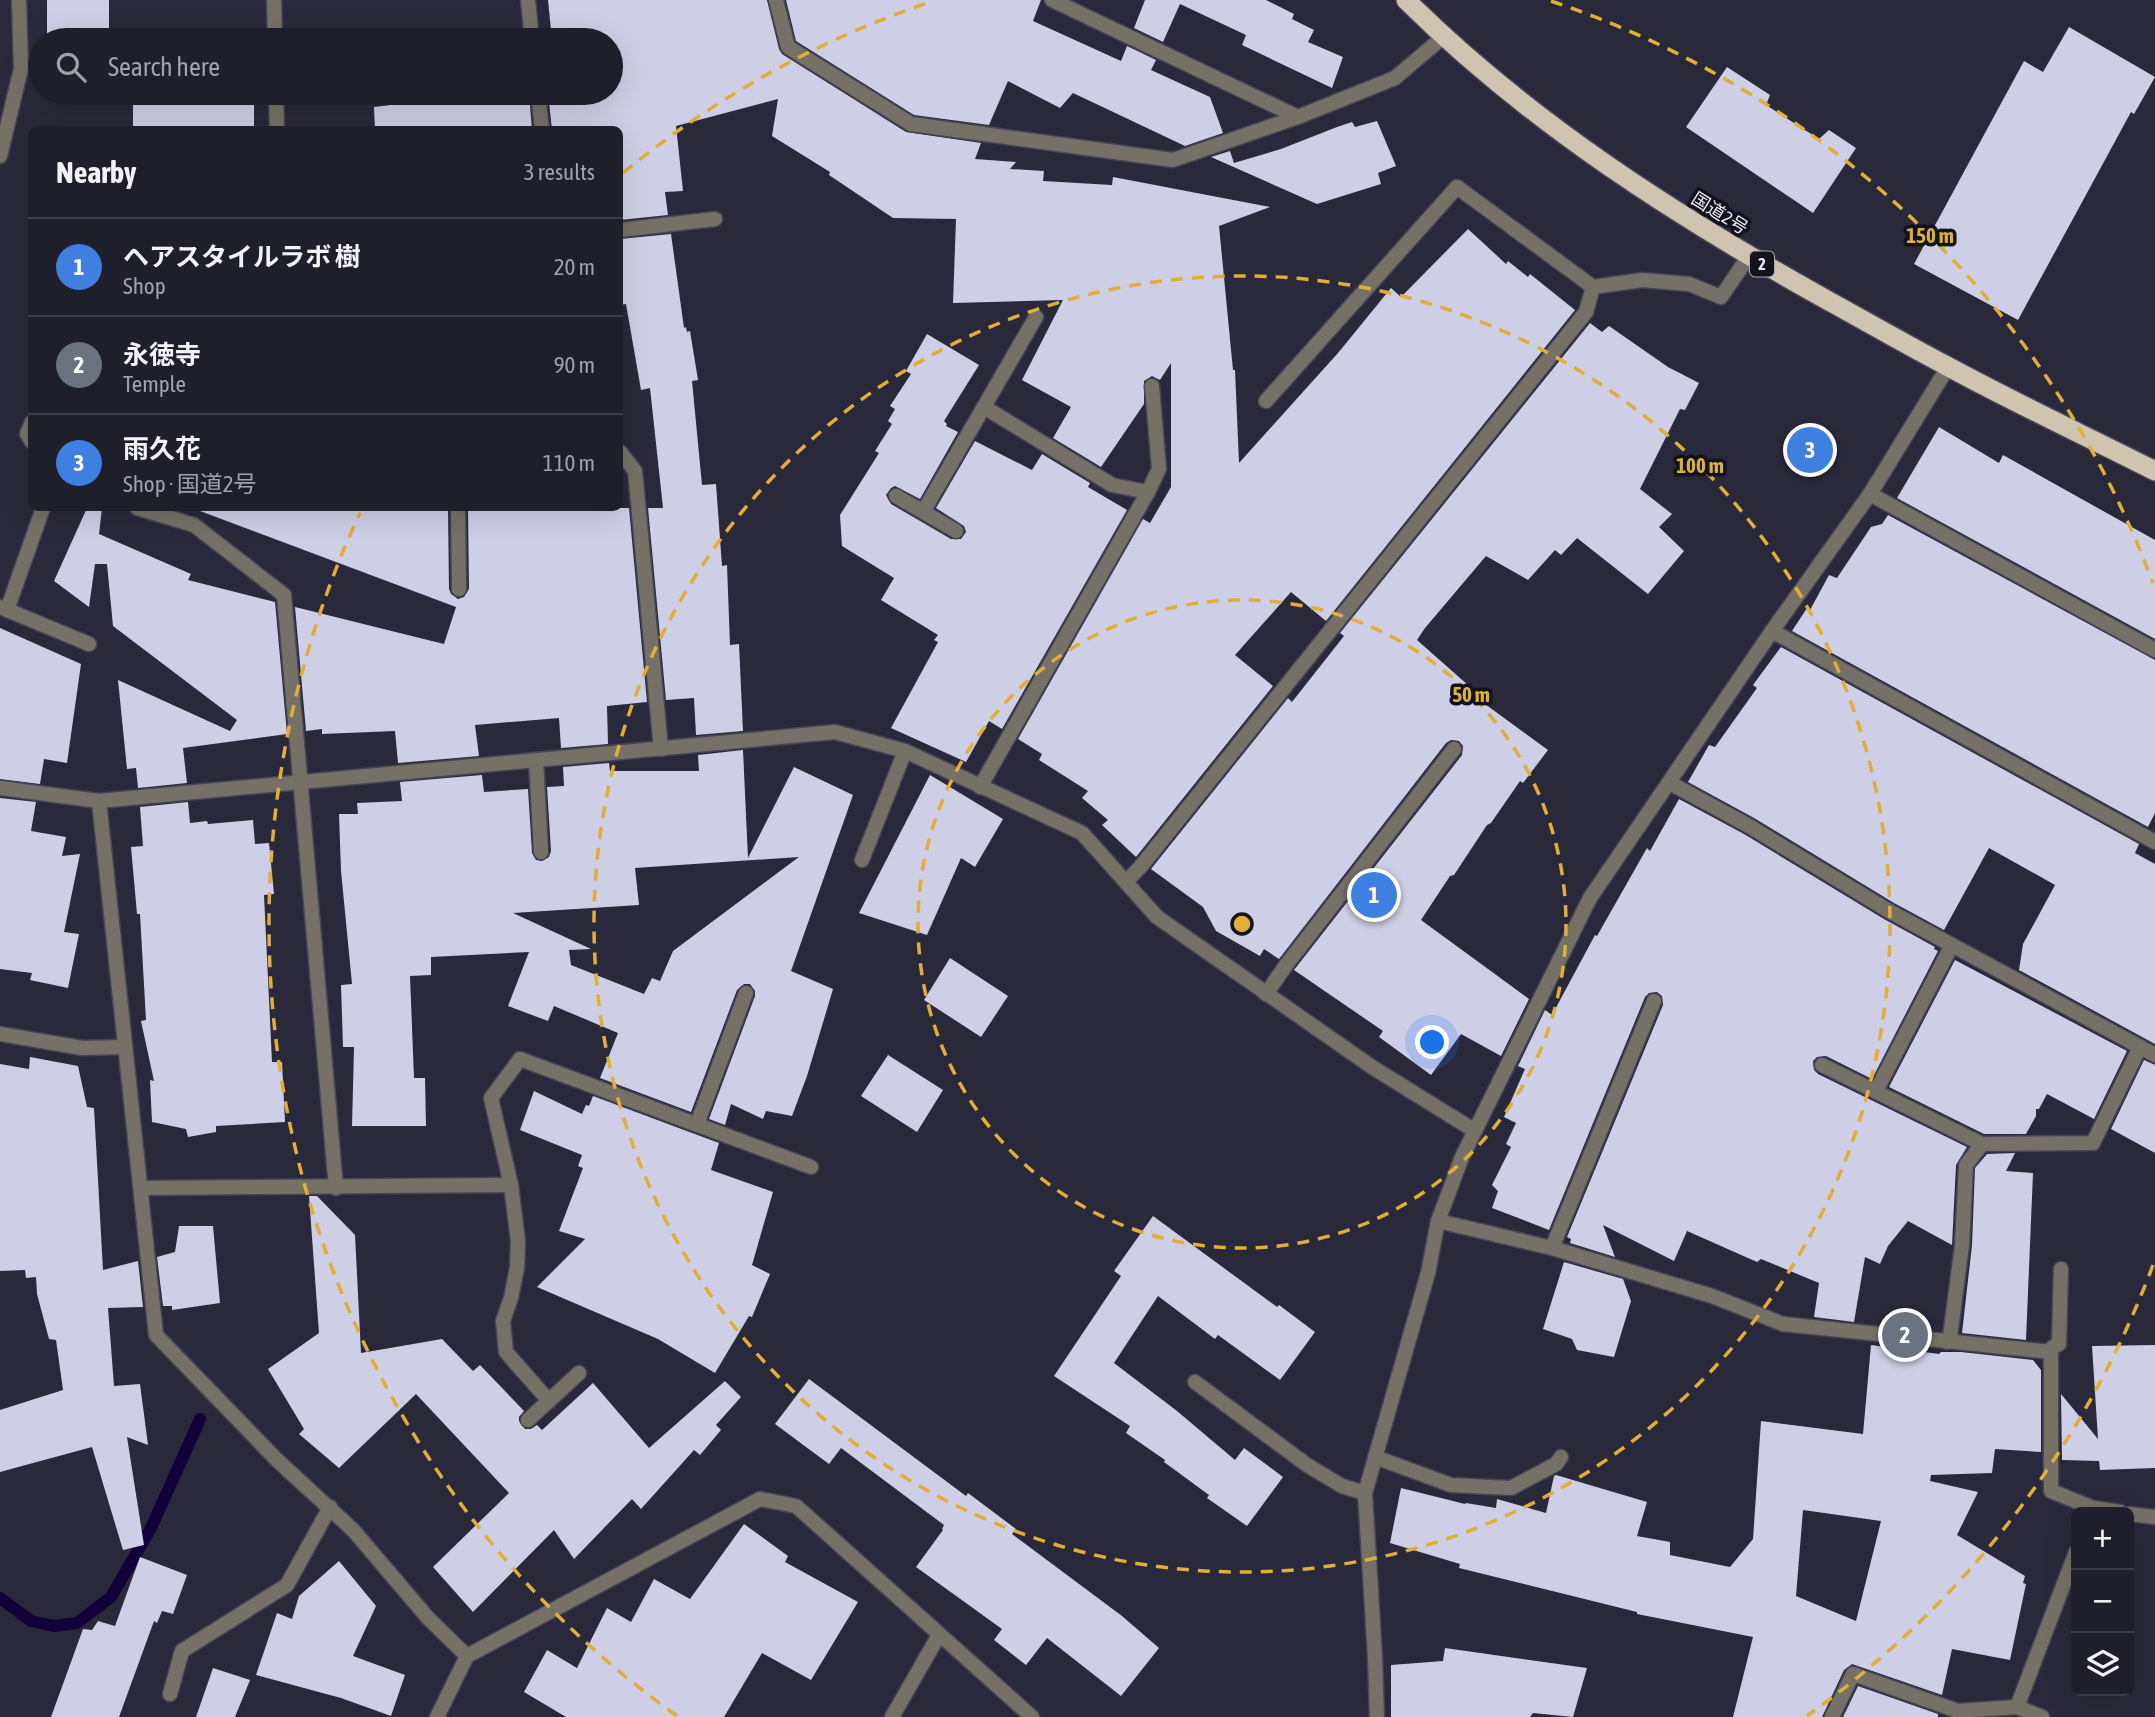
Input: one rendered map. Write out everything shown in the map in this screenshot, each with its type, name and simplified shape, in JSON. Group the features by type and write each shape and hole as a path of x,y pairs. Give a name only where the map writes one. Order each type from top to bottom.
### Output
{"highway":[{"name":"国道2号","path":"1406,0 1443,37 1558,131 1635,185 1749,256 1948,367 2155,471"}],"street":[{"path":"0,156 21,69 19,0"},
{"path":"274,0 275,28"},
{"path":"527,0 530,28"},
{"path":"776,0 788,47 911,124 1173,160 1298,117 1395,78 1443,37"},
{"path":"1052,0 1298,117"},
{"path":"276,105 277,126"},
{"path":"539,105 541,126"},
{"path":"1266,401 1457,187 1593,287 1642,281 1689,284 1721,297 1749,256"},
{"path":"623,230 715,219"},
{"path":"1126,882 1586,312 1593,287"},
{"path":"923,512 1036,317"},
{"path":"1377,1717 1365,1493 1428,1273 1438,1222 1462,1157 1590,898 1772,631 1870,494 1948,367"},
{"path":"980,787 1159,469 1152,386"},
{"path":"984,407 1112,485 1148,492"},
{"path":"623,456 635,471 661,749"},
{"path":"1870,494 2155,650"},
{"path":"896,496 956,531"},
{"path":"42,511 3,609 89,644"},
{"path":"147,511 194,525 284,595 336,1188"},
{"path":"458,511 459,589"},
{"path":"1772,631 2155,842"},
{"path":"0,788 99,801 835,732 905,751 1082,833 1157,917 1372,1068 1475,1131"},
{"path":"1266,994 1454,749"},
{"path":"862,860 905,751"},
{"path":"536,760 541,852"},
{"path":"1670,783 1889,911 2155,1055"},
{"path":"99,801 156,1335 277,1460 353,1530 428,1618 467,1656"},
{"path":"1876,1091 1952,945"},
{"path":"697,1124 746,993"},
{"path":"1552,1248 1654,1001"},
{"path":"0,1034 82,1048 125,1047"},
{"path":"1822,1065 1982,1144 2093,1143 2140,1047"},
{"path":"549,1401 506,1352 503,1321 517,1268 518,1241 511,1185 491,1098 520,1059 811,1167"},
{"path":"1947,1342 1962,1245 1966,1165 1982,1144"},
{"path":"141,1188 511,1185"},
{"path":"1438,1222 1552,1248 1712,1296 1783,1324 2051,1352"},
{"path":"2061,1269 2059,1344 2053,1347 2051,1352 2051,1491 2086,1507"},
{"path":"528,1420 579,1373"},
{"path":"1195,1382 1307,1465 1342,1486 1365,1493"},
{"path":"1375,1457 1451,1485 1511,1488 1556,1464 1561,1457"},
{"path":"438,1717 467,1656 760,1499 796,1506 1032,1717"},
{"path":"170,1694 182,1651 288,1586 330,1507"},
{"path":"2134,1515 2155,1517"},
{"path":"2017,1707 2071,1565"},
{"path":"892,1717 939,1635"},
{"path":"1832,1717 1853,1674 1958,1711 2017,1707 2042,1717"}],"building":[{"path":"47,0 109,0 109,28 47,28"},
{"path":"548,0 767,0 782,54 906,132 981,143 975,159 1016,162 1010,169 1044,171 1043,181 1112,185 1113,177 1270,207 1219,226 1235,370 1239,463 1338,353 1391,288 1401,297 1468,229 1506,264 1508,261 1528,277 1530,274 1575,310 1326,621 1291,592 1235,655 1273,686 1136,857 1102,825 1108,820 1082,798 1088,791 1039,760 1042,754 1018,739 1143,519 1150,523 1171,487 1171,363 1160,380 1152,376 1144,381 1144,404 1101,467 1053,438 1071,407 1022,380 1063,300 953,303 956,219 893,218 829,175 830,172 772,136 778,99 676,126 683,191 665,192 668,215 623,220 623,126 552,126 549,105 623,105 623,28 551,28"},
{"path":"786,0 1041,0 1033,21 1121,61 1127,46 1156,60 1151,70 1210,97 1223,133 1185,146 1073,93 1060,108 1008,81 989,125 914,115 796,41"},
{"path":"1145,0 1266,0 1294,14 1292,19 1314,30 1308,42 1343,57 1332,88 1242,45 1246,35 1180,4 1163,42 1134,28"},
{"path":"2069,27 2155,77 2134,114 2131,112 2018,320 1914,264 2024,61 2043,72"},
{"path":"1727,67 1770,95 1766,105 1819,139 1829,130 1856,148 1813,213 1686,127"},
{"path":"133,105 254,105 254,126 133,126"},
{"path":"530,105 532,126 375,126 374,107"},
{"path":"1377,121 1396,166 1378,173 1381,184 1317,204 1211,157 1230,151 1234,163 1281,149 1352,122 1355,127"},
{"path":"671,234 684,328 686,327 687,332 690,331 698,380 692,381 702,485 716,484 722,566 727,565 730,645 739,644 743,731 696,735 694,698 666,700 648,508 663,508 650,388 641,390 626,304 623,304 623,239"},
{"path":"1590,323 1602,332 1609,326 1668,367 1699,383 1685,410 1680,409 1640,489 1672,514 1659,527 1684,551 1648,594 1577,538 1561,555 1555,550 1528,580 1486,556 1417,640 1477,693 1474,696 1548,750 1523,783 1520,781 1487,825 1421,920 1529,999 1501,1056 1461,1034 1431,1075 1379,1037 1383,1031 1294,970 1462,755 1463,746 1459,741 1451,740 1446,743 1279,959 1264,949 1260,956 1216,931 1203,907 1151,869 1288,698 1292,702 1344,636 1340,633"},
{"path":"927,334 979,365 944,421 946,426 958,432 920,499 895,486 886,495 891,504 951,539 961,539 966,532 964,526 936,508 975,441 1032,470 1042,454 1090,483 1088,487 1127,510 1002,729 989,721 966,762 891,728 938,642 934,640 938,635 881,600 894,578 842,546 840,515 879,453 875,451 892,424 888,421 895,409 890,406 911,374 906,371"},
{"path":"1939,427 1999,463 2003,455 2155,540 2155,639 1897,498"},
{"path":"623,508 629,508 647,702 607,706 608,744 561,748 559,718 475,725 479,756 398,763 395,731 322,734 322,729 306,731 295,607 444,644 456,607 200,511 448,511 449,589 458,599 464,597 469,589 468,511 623,511"},
{"path":"86,511 102,511 99,534 191,574 188,580 275,602 287,734 183,748 187,783 138,788 136,768 127,769 118,680 230,731 237,720 113,626 107,564 95,564 89,607 54,581"},
{"path":"1888,515 2155,660 2155,813 2148,827 1792,631 1807,608 1810,610 1829,575 1837,578 1871,527 1882,524"},
{"path":"0,628 81,664 67,763 44,759 40,784 0,779"},
{"path":"1781,647 2139,844 2135,853 2155,864 2155,1044 2019,970 2023,944 2055,885 1989,848 1944,930 1688,782 1709,745 1715,747 1757,688 1753,685"},
{"path":"743,750 748,858 794,767 853,795 791,971 833,989 792,1116 766,1111 763,1119 731,1104 725,1125 709,1119 755,996 750,984 744,984 737,990 691,1112 600,1078 618,1033 554,1006 548,1021 508,1006 529,952 431,957 431,975 410,976 414,1078 425,1078 426,1126 352,1126 354,1047 343,1047 341,985 352,984 341,871 339,814 358,814 357,803 402,801 400,782 482,775 484,792 528,789 532,853 536,860 542,861 549,857 551,851 547,787 564,786 563,767 609,763 610,771 699,771 698,755","holes":["799,857 673,951 660,981 652,978 644,994 571,965 569,950 591,949 513,913 639,905 635,868"]},
{"path":"930,775 1003,819 975,867 961,858 927,935 859,913"},
{"path":"0,798 36,802 31,831 66,837 62,856 80,854 64,932 79,934 68,988 30,980 32,973 0,969"},
{"path":"1679,799 1744,834 1938,951 1872,1079 1826,1056 1817,1057 1813,1061 1814,1070 1818,1074 1967,1147 1956,1165 1952,1245 1908,1221 1888,1246 1880,1264 1865,1257 1854,1322 1814,1317 1819,1283 1761,1259 1757,1262 1687,1231 1674,1261 1603,1225 1615,1257 1570,1243 1571,1239 1567,1237 1663,1005 1662,996 1657,992 1649,993 1645,997 1549,1230 1492,1208 1498,1191 1492,1185 1511,1147 1506,1144 1516,1123 1504,1117 1525,1069 1518,1066 1545,1010 1552,1015 1595,935 1597,936 1647,848 1650,851"},
{"path":"188,802 190,823 253,820 255,844 269,843 274,894 264,895 272,1062 282,1062 285,1122 216,1126 216,1132 188,1137 186,1129 152,1122 150,1080 154,1081 141,1021 146,1020 140,914 137,914 131,847 143,846 140,807"},
{"path":"950,958 1008,996 981,1037 924,1000"},
{"path":"1955,960 2127,1051 2094,1119 2047,1094 2039,1109 2036,1109 2036,1116 2026,1134 1984,1134 1889,1087"},
{"path":"888,1055 943,1090 917,1132 861,1096"},
{"path":"30,1057 78,1066 87,1107 94,1108 103,1270 138,1261 143,1307 108,1308 114,1386 140,1384 148,1445 127,1437 144,1545 123,1550 92,1447 0,1472 0,1410 63,1390 56,1340 49,1339 37,1294 36,1277 26,1278 25,1270 0,1271 0,1064 29,1069"},
{"path":"2144,1060 2155,1065 2155,1153 2111,1129"},
{"path":"534,1091 582,1114 593,1096 719,1143 711,1170 773,1192 752,1265 770,1274 752,1317 749,1316 715,1373 658,1339 537,1287 585,1239 559,1231 583,1168 578,1166 582,1155 520,1130"},
{"path":"2015,1153 2006,1171 2033,1173 2026,1340 1962,1333 1972,1245 1975,1168 1987,1154"},
{"path":"309,1196 317,1196 355,1235 361,1353 442,1339 473,1371 480,1365 524,1411 519,1421 525,1429 537,1425 542,1430 593,1383 649,1448 725,1381 741,1397 716,1425 721,1430 700,1455 694,1450 641,1509 632,1499 574,1559 554,1530 473,1612 433,1567 509,1493 416,1394 339,1468 299,1434 304,1429 268,1369 319,1333"},
{"path":"1153,1216 1315,1332 1280,1380 1218,1335 1215,1339 1158,1296 1114,1363 1235,1460 1244,1448 1283,1477 1247,1526 1207,1498 1209,1495 1164,1462 1165,1460 1126,1433 1130,1426 1054,1376 1121,1276 1114,1271"},
{"path":"179,1226 213,1226 220,1303 172,1310 172,1306 163,1306 157,1257 175,1252"},
{"path":"1564,1262 1623,1279 1631,1301 1614,1357 1577,1350 1572,1339 1543,1329"},
{"path":"1871,1345 1939,1354 1961,1352 2033,1360 2041,1370 2041,1452 1995,1449 1992,1473 1931,1475 1930,1481 1978,1492 1957,1535 2025,1576 2023,1583 2026,1584 2010,1660 1952,1649 1942,1695 1852,1664 1844,1670 1822,1717 1733,1717 1753,1637 1637,1614 1459,1568 1460,1564 1390,1543 1401,1488 1465,1504 1496,1508 1497,1499 1546,1513 1556,1475 1647,1502 1637,1536 1670,1542 1670,1555 1730,1567 1753,1539 1761,1421 1863,1434","holes":["1803,1510 1881,1521 1856,1621 1796,1596"]},
{"path":"2155,1345 2155,1468 2100,1470 2099,1461 2062,1460 2061,1394 2098,1439 2092,1346"},
{"path":"809,1379 966,1496 968,1493 1016,1529 1012,1534 1122,1616 1159,1648 1121,1696 1047,1638 1026,1665 994,1640 1002,1629 916,1567 944,1525 841,1448 829,1464 775,1424"},
{"path":"744,1524 788,1556 785,1562 858,1602 811,1680 762,1653 724,1717 566,1717 524,1692 547,1650 577,1668 607,1608 631,1622 654,1579 690,1599"},
{"path":"140,1557 187,1575 173,1614 162,1611 157,1623 154,1621 119,1717 51,1717 83,1629 92,1630 98,1621 115,1626"},
{"path":"339,1561 376,1606 353,1656 405,1675 391,1716 341,1698 256,1675 277,1613 292,1619 299,1596"},
{"path":"1445,1648 1587,1668 1573,1717 1533,1713 1530,1717 1391,1717 1391,1665 1443,1661"},
{"path":"213,1668 250,1680 235,1717 196,1717"},
{"path":"1858,1686 1938,1714 1938,1717 1843,1717"}],"waterway":[{"path":"0,1598 31,1621 54,1626 77,1623 111,1597 151,1528 200,1419"}],"place":[{"name":"雨久花","path":"1810,450"},
{"name":"ヘアスタイルラボ 樹","path":"1374,895"},
{"name":"永徳寺","path":"1905,1335"}]}
